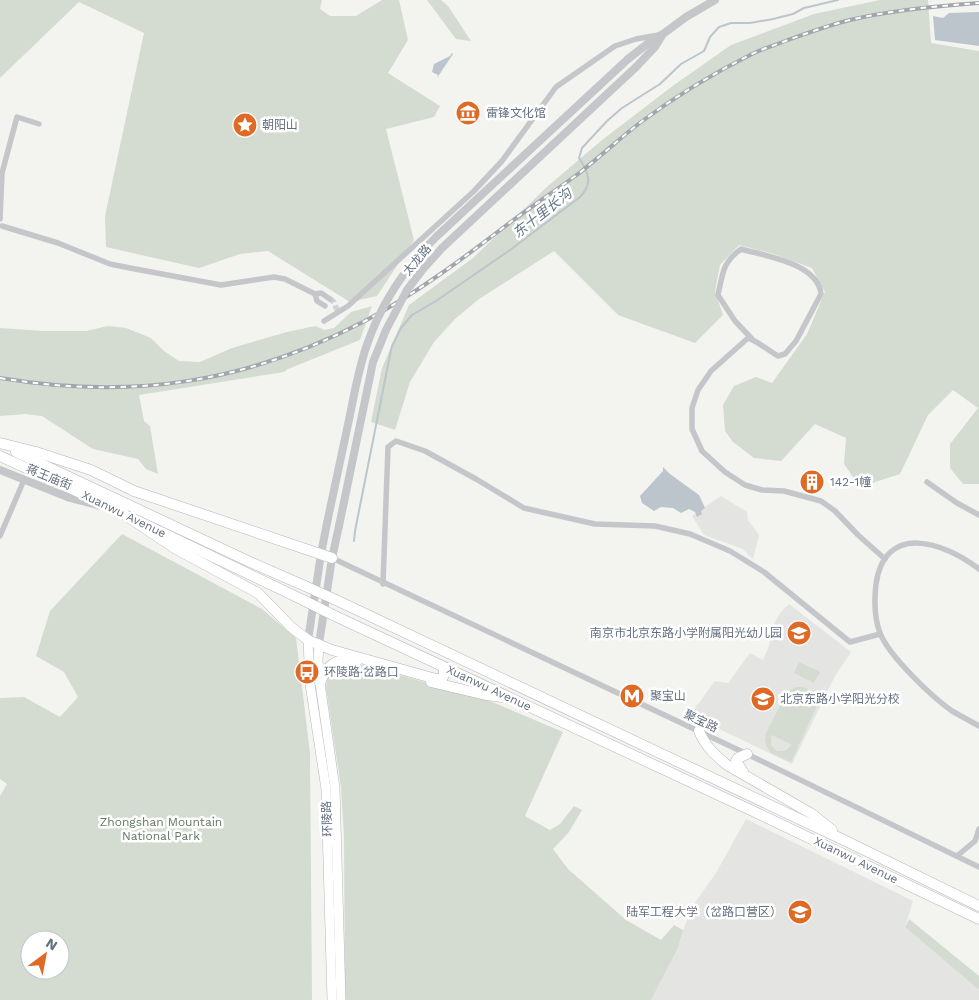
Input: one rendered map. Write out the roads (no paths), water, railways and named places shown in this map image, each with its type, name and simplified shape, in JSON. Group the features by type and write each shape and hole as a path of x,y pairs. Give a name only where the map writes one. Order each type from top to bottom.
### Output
{"highway":[{"path":"0,443 36,452 92,470 134,491 332,558"},
{"name":"Xuanwu Avenue","path":"0,443 250,562 445,651 979,906"},
{"name":"Xuanwu Avenue","path":"0,456 119,511 187,546 333,615 748,808 979,919"},
{"path":"119,511 176,549 258,594 291,627 308,640 332,650 436,679 442,679 444,675 444,668 440,665"},
{"path":"320,683 323,674 329,666 337,661 347,660 366,663 441,685 486,695 506,696"},
{"path":"699,732 714,755 812,814 848,842"},
{"path":"745,775 736,762 738,758 747,754"}],"main road":[{"name":"环陵路","path":"308,640 310,684 326,789 332,1000"},
{"name":"环陵路","path":"319,644 320,683 335,788 341,1000"}],"street":[{"name":"太龙路","path":"319,644 332,558 373,362 386,330 407,290 442,248 636,67 655,47 663,34 686,17 715,0"},
{"path":"308,640 321,554 360,367 379,315 394,288 410,266 436,237 628,59 663,34"},
{"path":"324,321 348,306 472,192 502,161 556,87 616,46 636,39 663,34"},
{"path":"39,124 16,118 2,173 1,223 110,264 221,285 274,277 285,279 315,294 321,293 330,299"},
{"path":"752,339 734,321 718,295 723,270 730,257 741,249 802,268 814,278 821,294 796,341 785,354 778,356 748,338 711,371 698,390 692,408 692,429 702,451 725,472 745,485 762,490 784,491 821,501 835,511 885,559"},
{"path":"315,294 317,301 325,306"},
{"path":"383,584 388,447 396,442 425,451 476,478 524,508 595,524 655,526 690,534 730,551 764,572 850,642 880,634"},
{"name":"蒋王庙街","path":"0,470 70,498 119,511"},
{"path":"0,536 24,480"},
{"path":"927,482 957,504 979,515"},
{"path":"979,569 964,557 946,549 922,542 903,544 885,559 877,579 874,602 880,634 891,652 919,682 951,710 979,726"},
{"name":"聚宝路","path":"332,558 383,584 747,754 979,866"},
{"path":"957,856 975,841 979,829"}],"waterway":[{"name":"东十里长沟","path":"354,541 392,346 401,328 412,315 436,301 510,250 580,197 588,182 587,173 579,158 582,148 622,108 660,84 681,64 704,51 710,37 719,27 731,23 750,23 773,19 793,14 804,8 838,0"}],"tunnel":[{"path":"330,299 340,311"}],"railway":[{"path":"0,378 96,387 142,386 187,381 275,360 319,343 363,322 421,287 578,174 654,112 695,85 738,61 766,48 850,20 914,9 979,3"}],"place":[{"name":"雷锋文化馆","path":"468,113"},
{"name":"朝阳山","path":"245,125"},
{"name":"142-1幢","path":"812,482"},
{"name":"南京市北京东路小学附属阳光幼儿园","path":"799,633"},
{"name":"环陵路·岔路口","path":"307,672"},
{"name":"聚宝山","path":"632,696"},
{"name":"北京东路小学阳光分校","path":"763,699"},
{"name":"陆军工程大学（岔路口营区）","path":"800,912"}],"park label":[{"name":"Zhongshan Mountain National Park","path":"161,829"}]}
